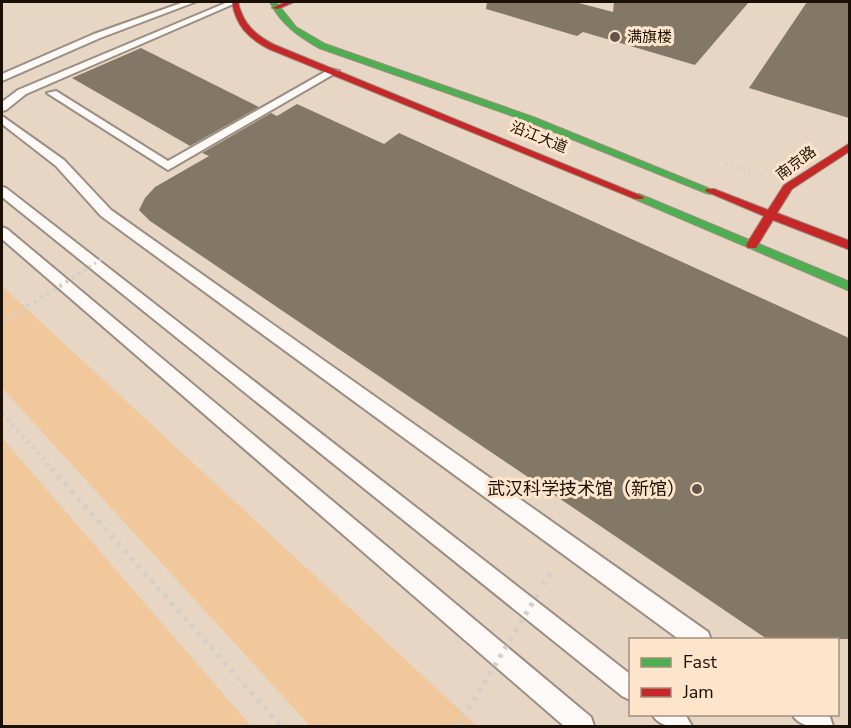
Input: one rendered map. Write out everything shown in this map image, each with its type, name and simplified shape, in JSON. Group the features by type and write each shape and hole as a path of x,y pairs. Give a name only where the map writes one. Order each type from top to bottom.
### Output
{"main road":[{"name":"沿江大道","path":"235,2 239,22 256,40 663,206 849,287"},
{"path":"274,5 291,2"},
{"name":"沿江大道","path":"274,5 281,19 293,31 322,46 530,120 849,246"},
{"name":"南京路","path":"752,245 788,187 849,146"}],"lane":[{"path":"2,78 97,36 191,2"},
{"path":"2,90 212,2"},
{"path":"2,108 22,92 235,2"},
{"path":"52,93 168,166 334,71"},
{"path":"2,119 60,164 106,213 699,638"},
{"path":"2,191 629,687"},
{"path":"2,232 582,726"},
{"path":"667,716 680,726"},
{"path":"807,716 821,726"}],"path":[{"path":"2,322 105,257"},
{"path":"2,413 281,726"},
{"path":"458,726 541,589"}],"shaded area":[{"path":"2,286 477,726 310,726 2,388"},
{"path":"2,438 251,726 2,726"}],"building":[{"path":"487,2 575,2 613,12 614,2 749,2 695,65 583,32 577,36 486,9"},
{"path":"807,2 849,2 849,118 749,88"},
{"path":"141,48 259,107 190,146 72,78"},
{"name":"武汉科学技术馆（新馆）","path":"297,104 384,144 399,133 849,338 849,639 766,638 150,221 139,210 145,198 155,187 209,156 202,153 271,113 277,116"}],"traffic: fast":[{"path":"273,2 282,17 293,28 322,46 530,119 710,191"},
{"path":"639,197 850,287"}],"traffic: jam":[{"path":"235,2 239,18 247,30 272,47 639,197"},
{"path":"276,8 291,2"},
{"path":"752,245 788,187 850,146"},
{"path":"710,191 850,246"}],"place":[{"name":"满旗楼","path":"615,37"},
{"name":"武汉科学技术馆（新馆）","path":"697,489"}]}
